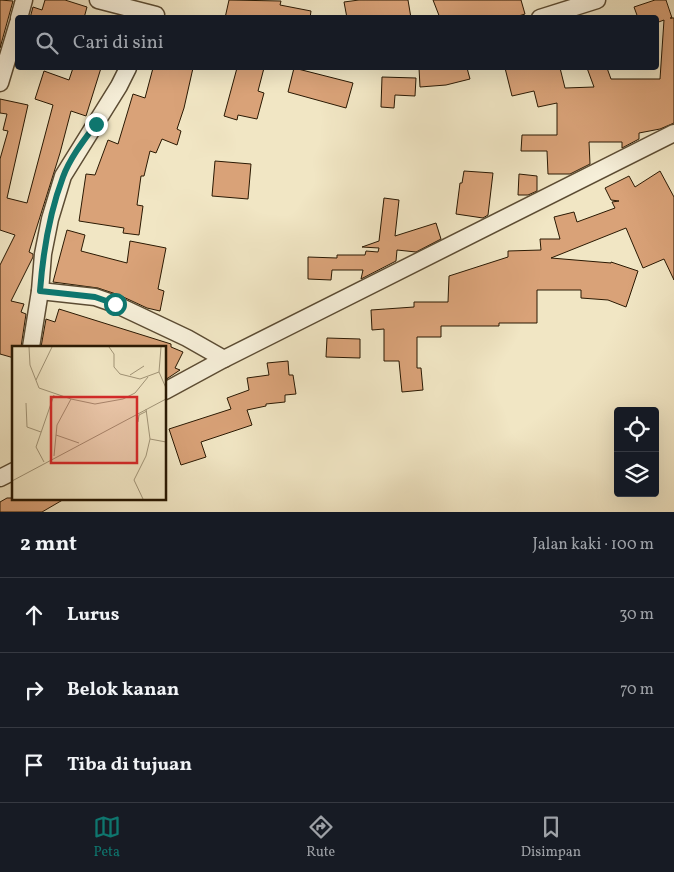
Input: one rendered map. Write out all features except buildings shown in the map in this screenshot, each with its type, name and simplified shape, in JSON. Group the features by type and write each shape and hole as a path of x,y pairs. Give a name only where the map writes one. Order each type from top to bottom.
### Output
{"street":[{"path":"20,15 24,0"},
{"path":"98,0 152,15"},
{"path":"550,15 597,0"},
{"path":"0,83 15,33"},
{"path":"31,346 40,291 43,254 50,220 63,176 127,70"},
{"path":"166,390 224,359 674,133"},
{"path":"40,291 95,297 115,304 224,359"},
{"path":"0,478 12,472"}],"route":[{"path":"96,124 63,176 50,220 43,254 40,291 95,297 115,304"}]}
